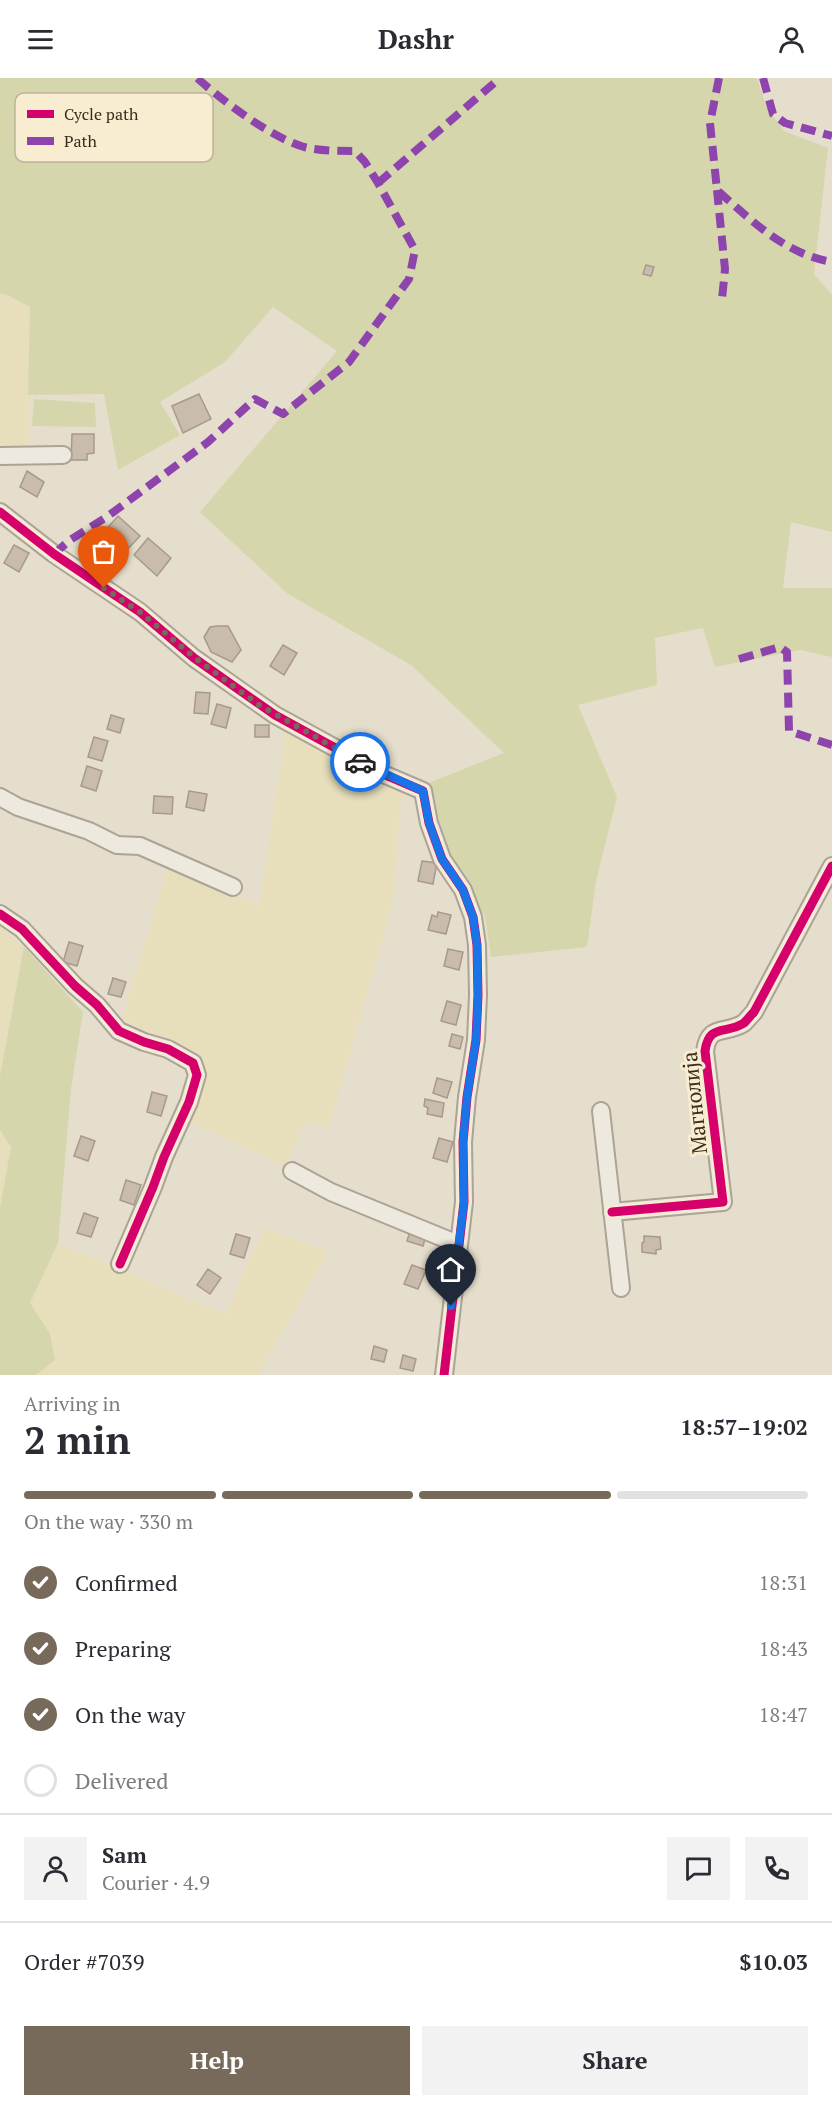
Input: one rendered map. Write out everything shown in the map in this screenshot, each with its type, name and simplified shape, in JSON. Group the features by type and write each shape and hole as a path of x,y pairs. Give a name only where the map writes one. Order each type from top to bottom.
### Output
{"street":[{"path":"0,456 63,454"},
{"path":"0,512 54,554 140,612 195,658 275,715 381,773 423,791 429,823 442,859 463,890 473,917 477,945 476,1029 463,1142 464,1202 444,1375"},
{"path":"0,797 18,807 89,831 117,845 140,846 232,887"},
{"name":"Магнолија","path":"612,1212 723,1202 705,1051 706,1039 711,1033 744,1023 754,1012 832,866"},
{"path":"0,914 22,929 75,986 97,1005 119,1031 168,1049 194,1063 197,1075 189,1102 120,1264"},
{"path":"601,1111 621,1288"},
{"path":"292,1171 330,1192 458,1244"}],"shaded area":[{"path":"0,293 30,307 30,447 0,448"},
{"path":"287,726 402,788 393,902 329,1129 306,1120 286,1166 184,1120 203,1056 122,1019 168,865 259,906"},
{"path":"0,927 24,947 0,1076"},
{"path":"0,1130 11,1147 0,1208"},
{"path":"265,1228 329,1251 258,1375 36,1375 55,1360 30,1303 58,1243 225,1314"}],"green space":[{"path":"0,78 757,78 766,106 784,131 828,148 814,274 832,295 832,532 791,522 783,588 832,588 832,657 800,650 715,667 703,628 655,638 657,685 578,705 617,797 596,881 587,947 491,957 485,916 449,859 426,784 504,753 411,665 288,594 200,512 337,351 273,307 225,362 160,402 180,435 118,470 104,394 28,395 30,307 0,293"},
{"path":"34,399 95,403 96,427 32,426"},
{"path":"24,947 83,1012 71,1089 58,1243 30,1303 50,1334 55,1360 36,1375 0,1375 0,1208 11,1147 0,1130 0,1076"}],"building":[{"path":"646,265 654,267 651,276 643,274"},
{"path":"199,394 211,419 183,433 172,406"},
{"path":"72,434 94,434 94,453 87,454 87,460 71,460"},
{"path":"27,471 44,482 37,497 20,487"},
{"path":"118,516 140,536 123,554 102,534"},
{"path":"148,538 171,558 157,576 134,555"},
{"path":"14,545 29,553 19,572 4,563"},
{"path":"228,626 241,650 232,662 211,652 204,637 210,627"},
{"path":"283,645 297,653 284,675 270,666"},
{"path":"196,692 210,693 208,714 194,713"},
{"path":"217,704 231,708 226,728 211,724"},
{"path":"111,715 124,719 120,733 107,729"},
{"path":"255,725 269,725 269,737 255,737"},
{"path":"94,737 108,741 102,761 88,757"},
{"path":"87,766 102,771 96,791 81,786"},
{"path":"189,791 207,794 204,811 186,807"},
{"path":"154,796 173,797 172,814 153,813"},
{"path":"422,861 437,863 433,884 418,881"},
{"path":"438,912 451,915 446,934 428,930 432,915 437,917"},
{"path":"69,942 83,946 77,966 63,962"},
{"path":"448,949 463,952 459,970 444,966"},
{"path":"113,978 126,982 121,997 108,994"},
{"path":"447,1001 461,1005 456,1025 441,1021"},
{"path":"452,1034 463,1037 460,1049 449,1046"},
{"path":"437,1078 452,1082 447,1098 433,1093"},
{"path":"152,1092 167,1096 161,1116 147,1112"},
{"path":"425,1099 444,1103 442,1117 427,1114 428,1108 424,1106"},
{"path":"81,1136 95,1141 88,1161 74,1156"},
{"path":"439,1138 453,1142 447,1162 433,1158"},
{"path":"126,1180 141,1185 134,1205 120,1200"},
{"path":"84,1213 98,1218 91,1237 77,1233"},
{"path":"410,1231 426,1236 423,1246 407,1241"},
{"path":"236,1234 250,1238 244,1258 230,1254"},
{"path":"644,1236 660,1237 661,1249 656,1250 656,1254 642,1252"},
{"path":"412,1265 426,1270 418,1289 404,1284"},
{"path":"208,1269 221,1278 210,1294 197,1285"},
{"path":"374,1346 387,1350 384,1362 371,1359"},
{"path":"403,1355 416,1359 413,1371 400,1368"}],"marked path":[{"path":"54,554 70,540 108,516 208,442 255,399 283,414 349,362 409,279 415,250 378,183 355,151 316,149 291,142 247,117 197,78"},
{"path":"378,183 500,78"},
{"path":"719,78 710,123 717,190 756,224 784,244 799,252 832,262"},
{"path":"763,78 773,114 785,123 832,136"},
{"path":"717,190 725,269 722,299"},
{"path":"739,659 780,647 787,652 789,731 832,745"}],"cycle path":[{"path":"0,512 54,554 140,612 194,658 275,715 381,773 423,791 429,823 442,859 463,890 473,917 477,945 476,1040 463,1142 464,1202 444,1375"},
{"path":"612,1212 723,1202 705,1051 707,1042 714,1033 744,1023 754,1012 832,866"},
{"path":"0,914 22,929 75,986 97,1005 119,1031 168,1049 193,1063 197,1075 189,1102 120,1264"}],"way so far":[{"path":"104,588 140,612 228,684 275,715 360,762"}],"route":[{"path":"360,762 423,791 429,823 442,859 463,890 473,917 477,945 476,1040 467,1097 463,1142 464,1202 451,1306"}]}
